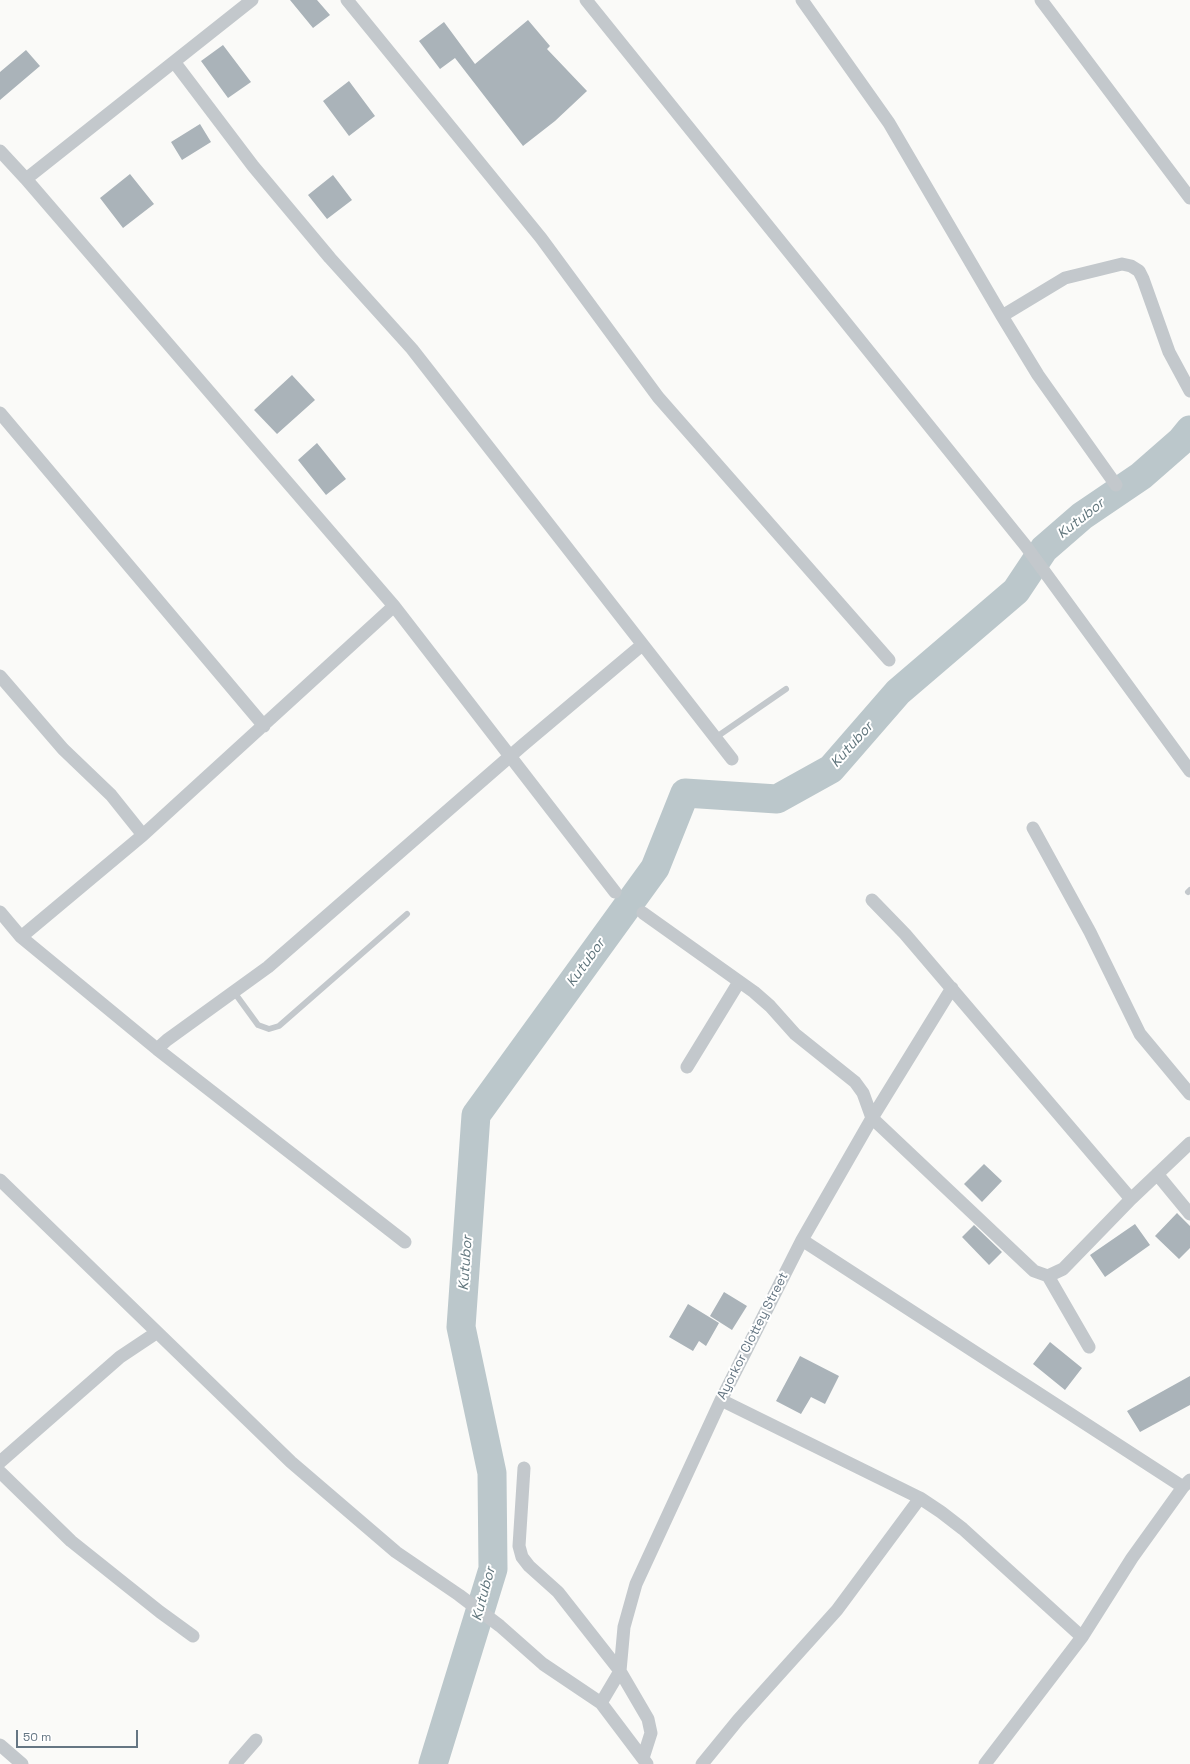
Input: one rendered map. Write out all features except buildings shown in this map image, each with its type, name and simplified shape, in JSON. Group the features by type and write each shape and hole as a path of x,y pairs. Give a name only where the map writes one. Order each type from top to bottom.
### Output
{"street":[{"path":"26,179 175,63 252,0"},
{"path":"347,0 541,238 658,397 889,660"},
{"path":"586,0 1025,545 1190,771"},
{"path":"802,0 889,124 1002,316 1047,388 1116,486"},
{"path":"1041,0 1190,198"},
{"path":"175,63 252,166 330,258 412,350 732,759"},
{"path":"0,151 26,179 394,606 615,892"},
{"path":"1002,316 1065,278 1122,264 1131,266 1139,271 1143,279 1169,352 1190,391"},
{"path":"2,418 264,726"},
{"path":"21,937 143,835 394,606"},
{"path":"157,1049 268,967 511,756 642,645"},
{"path":"0,676 63,749 111,796 143,835"},
{"path":"1033,828 1090,932 1140,1034 1190,1093"},
{"path":"872,900 905,934 952,988 1131,1199"},
{"path":"0,912 21,937 157,1049 405,1242"},
{"path":"643,913 770,1006 795,1034 855,1082 863,1092 872,1118 1034,1271 1048,1276 1089,1347"},
{"path":"687,1067 739,982"},
{"name":"Ayorkor Clottey Street","path":"601,1703 620,1671 624,1627 636,1584 721,1400 802,1240 872,1118 952,988"},
{"path":"1048,1276 1063,1269 1131,1199 1190,1143"},
{"path":"1157,1174 1190,1214"},
{"path":"0,1180 292,1462 396,1552 459,1595 500,1626 544,1664 601,1703 645,1761"},
{"path":"802,1240 1186,1484 1132,1558 1082,1637 985,1764"},
{"path":"0,1462 120,1357 156,1332"},
{"path":"721,1400 920,1498 963,1529 1082,1637"},
{"path":"524,1468 519,1546 522,1557 558,1592 620,1671 648,1720 651,1733 645,1761"},
{"path":"0,1472 71,1541 160,1612 193,1636"},
{"path":"702,1764 738,1720 837,1610 920,1498"},
{"path":"236,1764 256,1740"},
{"path":"0,1745 22,1764"}],"lane":[{"path":"715,738 786,689"},
{"path":"234,992 258,1025 269,1029 279,1026 407,914"}],"waterway":[{"name":"Kutubor","path":"433,1764 493,1569 492,1473 461,1327 476,1115 655,868 685,793 777,799 831,769 898,692 1016,591 1044,549 1082,516 1141,476 1181,441 1190,430"}]}
